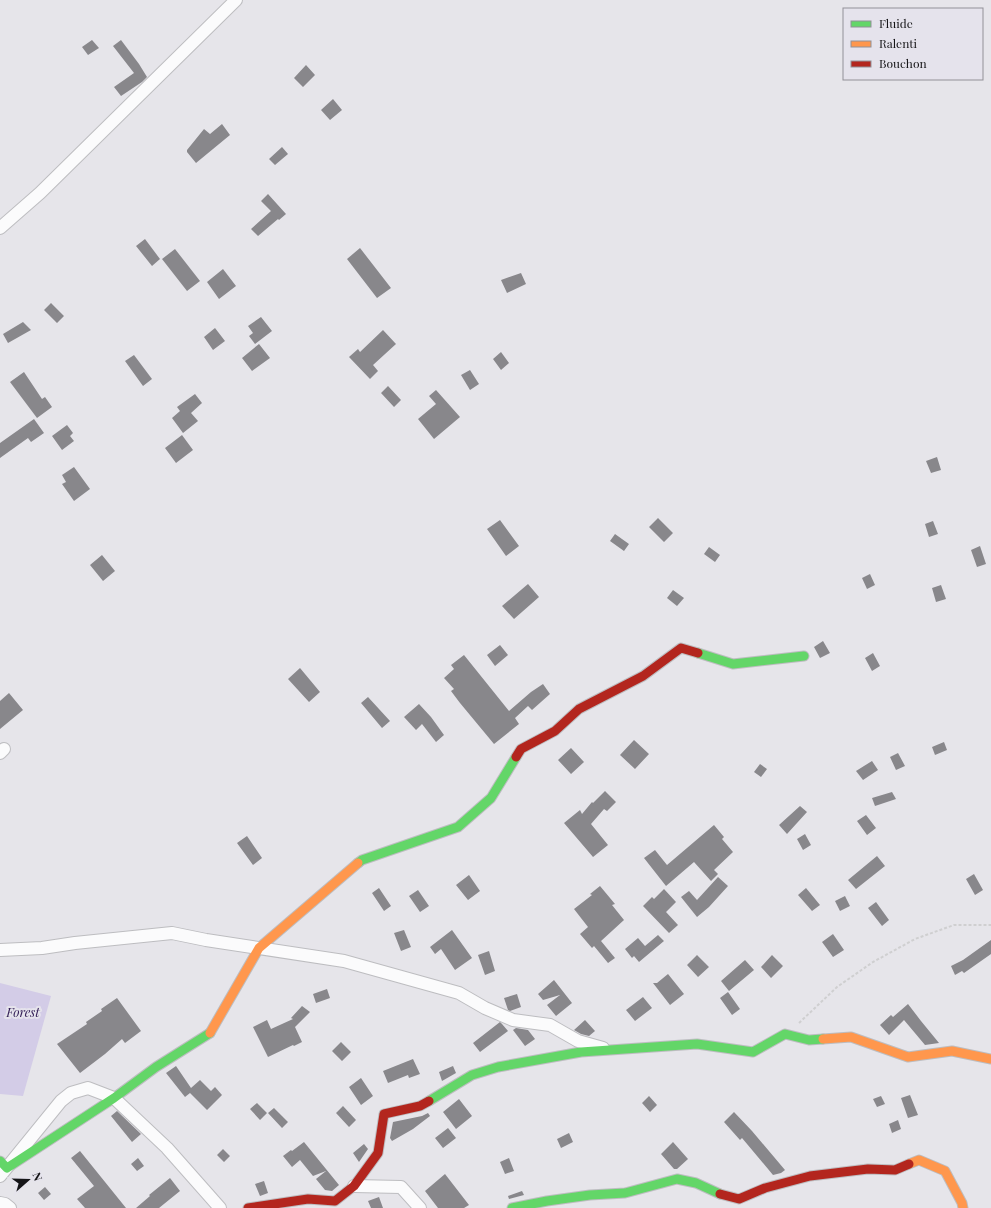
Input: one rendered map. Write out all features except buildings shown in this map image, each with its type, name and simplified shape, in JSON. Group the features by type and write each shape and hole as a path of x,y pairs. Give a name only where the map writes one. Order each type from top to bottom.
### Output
{"street":[{"path":"0,228 40,193 236,0"},
{"path":"2,1168 114,1098 156,1067 210,1033 259,948 362,860 458,827 491,798 521,749 555,731 579,709 643,676 681,648 733,664 804,656"},
{"path":"0,950 42,948 172,933 344,961 459,993 485,1008 513,1020 550,1025 578,1040 612,1050"},
{"path":"248,1208 308,1199 335,1201 354,1186 378,1153 384,1114 420,1106 472,1075 498,1067 581,1052 697,1044 753,1052 785,1034 809,1040 850,1037 908,1057 952,1051 991,1059"},
{"path":"2,1168 60,1101 71,1093 88,1088 114,1098 167,1148 220,1208"},
{"path":"512,1208 590,1195 625,1193 677,1179 696,1183 716,1193 739,1198 765,1188 810,1176 868,1169 895,1170 919,1160 945,1171 962,1203 963,1208"},
{"path":"354,1186 401,1187 420,1208"},
{"path":"0,1203 5,1204 10,1208"}],"path":[{"path":"785,1034 837,987 873,962 915,939 954,925 991,925"}],"green space":[{"name":"Forest","path":"0,983 51,996 23,1096 0,1094"}],"traffic: fast":[{"path":"698,653 733,664 804,656"},
{"path":"358,863 362,860 458,827 491,798 516,757"},
{"path":"0,1161 7,1168 114,1098 156,1067 210,1033"},
{"path":"429,1101 472,1075 498,1067 581,1052 697,1044 753,1052 785,1034 809,1040 823,1039"},
{"path":"512,1208 590,1195 625,1193 677,1179 696,1183 720,1194"}],"traffic: slow":[{"path":"210,1033 259,948 358,863"},
{"path":"823,1039 851,1037 908,1057 952,1051 991,1059"},
{"path":"909,1164 919,1160 945,1171 962,1203 963,1208"}],"traffic: jam":[{"path":"516,757 521,749 555,731 579,709 643,676 681,648 698,653"},
{"path":"248,1208 308,1199 335,1201 354,1186 378,1153 384,1114 420,1106 429,1101"},
{"path":"720,1194 739,1199 765,1188 810,1176 868,1169 895,1170 909,1164"}]}
